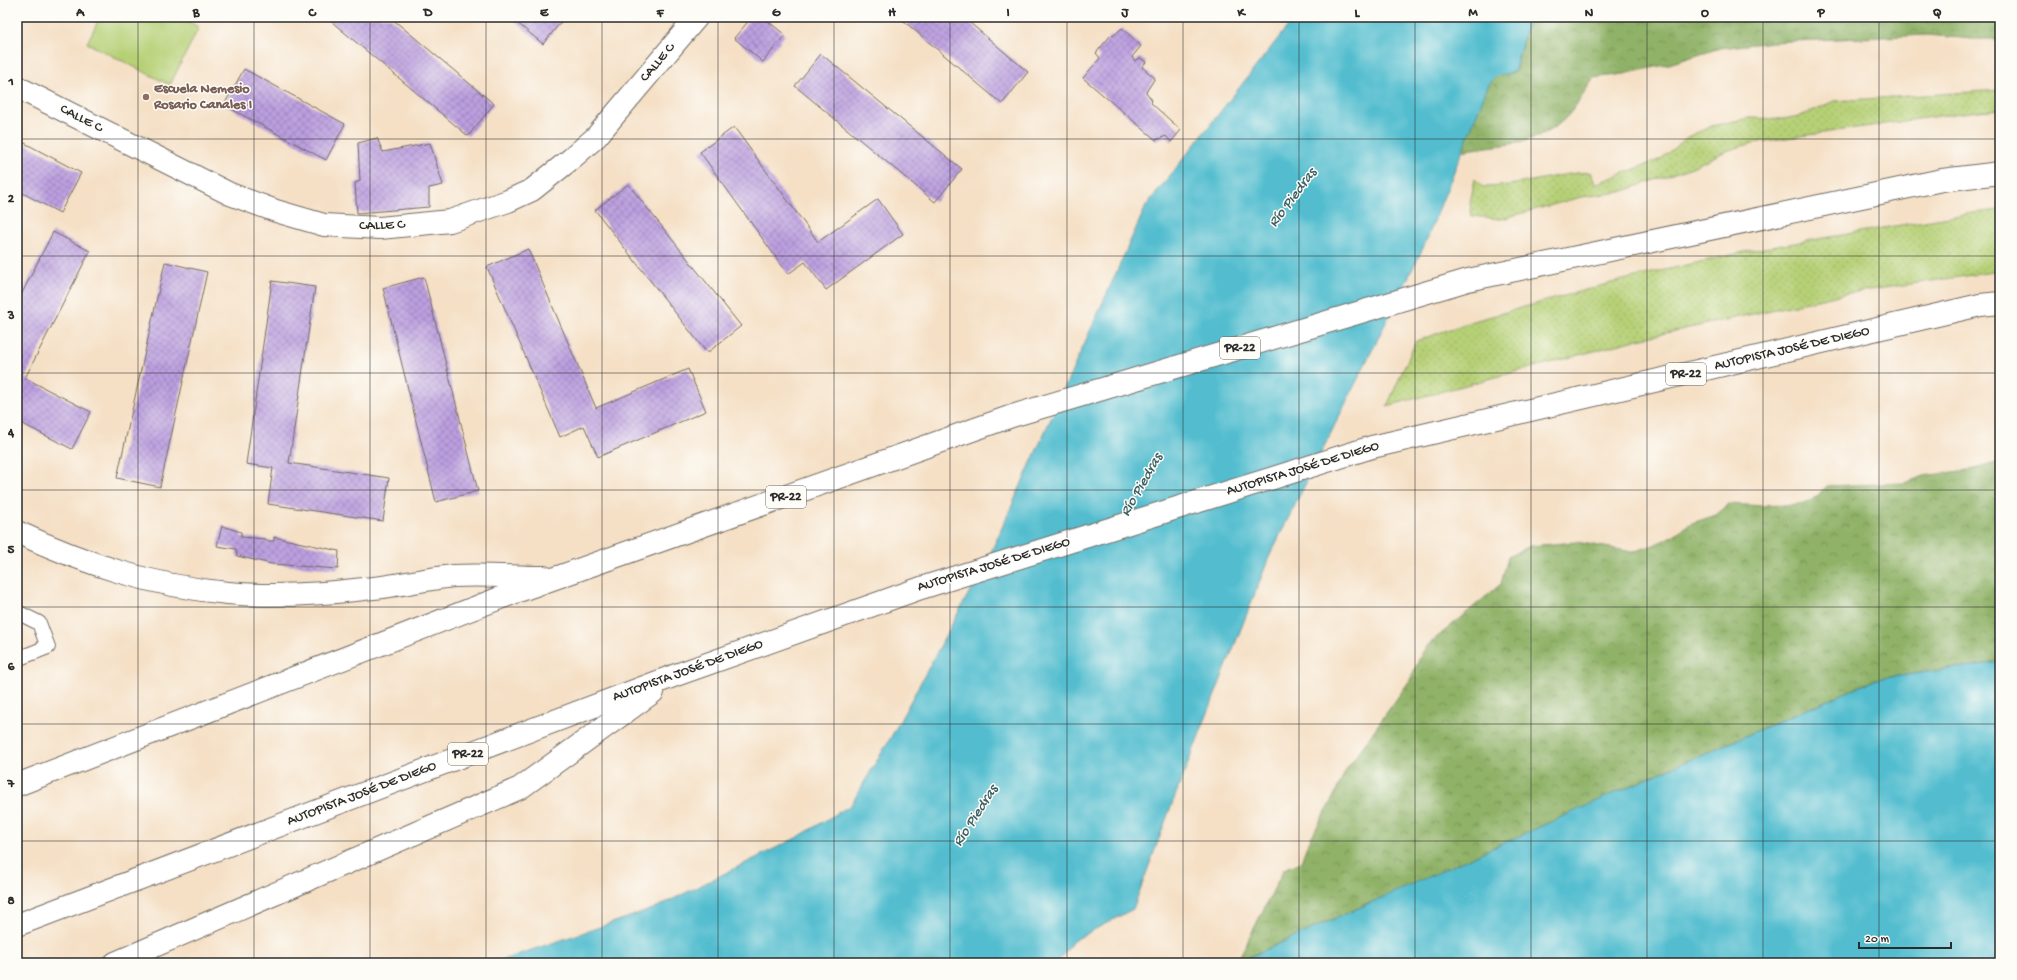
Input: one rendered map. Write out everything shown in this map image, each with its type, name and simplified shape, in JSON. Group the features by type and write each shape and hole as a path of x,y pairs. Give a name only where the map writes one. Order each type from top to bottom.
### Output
{"main road":[{"name":"CALLE C","path":"17,87 230,194 276,212 324,225 380,228 450,221 508,202 532,190 571,159 596,137 697,17"},
{"name":"PR-22","path":"17,785 559,577 1012,416 1468,280 1942,180 2000,173"},
{"name":"AUTOPISTA JOSÉ DE DIEGO","path":"17,925 676,675 921,588 1372,447 1980,305 2000,303"},
{"path":"17,532 64,554 117,573 172,586 229,594 296,594 364,590 454,576 559,577"},
{"path":"115,963 520,788 676,675"}],"lane":[{"path":"17,612 39,623 48,647 17,658"}],"green space":[{"path":"100,17 179,17 199,27 170,85 87,43"},
{"path":"1529,17 2000,17 2000,39 1973,39 1927,35 1772,42 1720,48 1669,64 1624,74 1593,78 1570,114 1555,127 1522,142 1462,151 1477,111 1492,81 1498,75 1515,72"},
{"path":"2000,90 2000,109 1953,114 1753,143 1726,151 1692,167 1621,192 1581,197 1501,219 1472,216 1470,203 1475,179 1483,187 1510,185 1564,175 1591,172 1595,184 1661,159 1687,137 1712,126 1749,118 1784,119 1803,115 1834,101"},
{"path":"2000,210 2000,271 1849,293 1643,338 1387,406 1416,341 1470,322 1611,283 1753,250 1972,213"},
{"path":"2000,462 2000,662 1877,679 1664,771 1417,883 1237,962 1284,869 1301,862 1307,845 1333,798 1346,770 1410,680 1422,653 1429,644 1501,584 1508,557 1530,546 1577,542 1632,552 1654,545 1674,535 1689,524 1716,515 1729,504 1763,506 1800,504 1812,500 1827,486 1905,483 1924,476 1975,469"}],"water":[{"name":"Río Piedras","path":"1295,17 1529,17 1514,72 1496,76 1488,86 1425,244 1270,555 1170,809 1133,909 1073,941 1057,963 493,963 653,909 798,837 851,805 895,730 992,550 1146,206"},
{"path":"2000,662 2000,963 1236,963 1664,771 1877,679"}],"building":[{"path":"326,17 390,17 494,104 468,136"},
{"path":"510,17 565,17 543,44"},
{"path":"752,17 763,17 785,35 763,62 734,38"},
{"path":"899,17 963,17 1028,72 1002,104"},
{"path":"1122,28 1141,46 1132,57 1135,61 1140,58 1146,62 1142,67 1155,78 1146,92 1152,100 1151,103 1181,130 1171,142 1166,136 1156,140 1083,78 1100,58 1096,53 1111,35 1113,36"},
{"path":"821,54 962,169 935,202 795,86"},
{"path":"244,69 345,124 326,160 224,105"},
{"path":"734,127 818,242 878,199 903,234 826,290 805,262 788,274 700,152"},
{"path":"377,138 383,152 430,143 443,185 429,188 429,207 357,213 355,183 360,181 358,143"},
{"path":"17,139 81,173 60,213 17,190"},
{"path":"628,184 741,326 707,353 595,210"},
{"path":"53,232 90,251 25,378 91,412 72,449 17,421 17,303"},
{"path":"528,249 596,408 688,369 706,411 598,457 584,426 560,437 487,267"},
{"path":"165,262 207,272 160,487 117,478"},
{"path":"424,277 478,491 436,502 383,288"},
{"path":"272,281 315,287 289,463 389,478 383,521 268,504 273,468 246,464"},
{"path":"222,526 241,532 241,537 274,541 274,537 339,551 338,569 272,564 237,556 236,549 217,546"}],"place":[{"name":"Escuela Nemesio Rosario Canales I","path":"146,97"}]}
